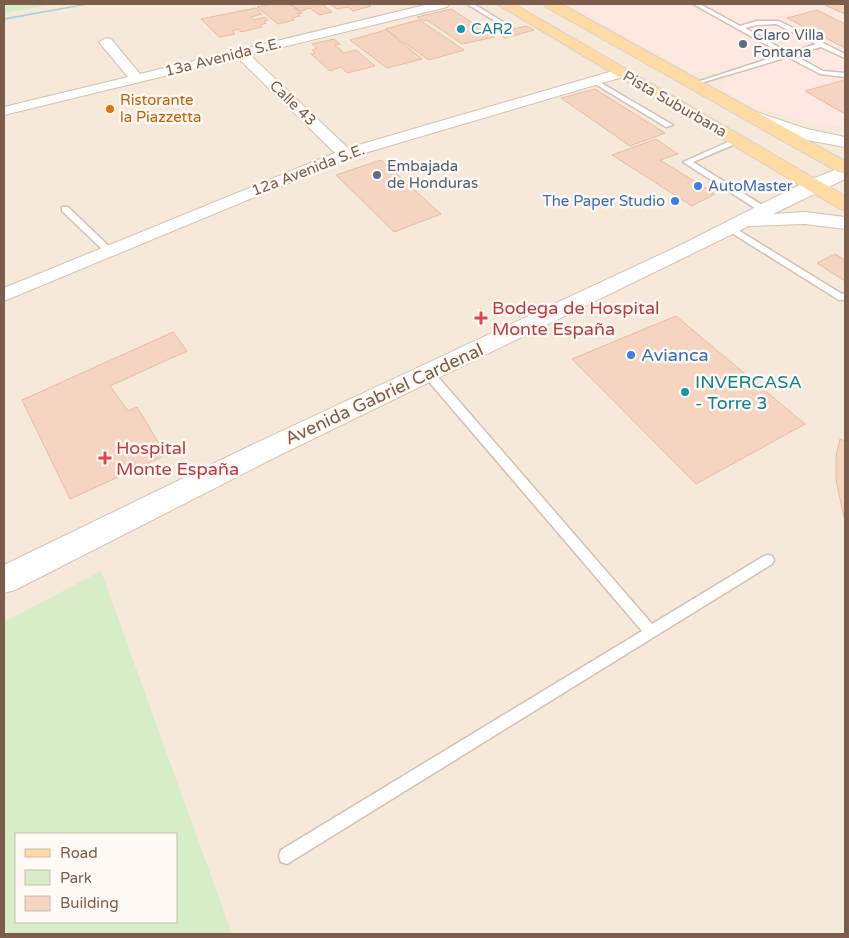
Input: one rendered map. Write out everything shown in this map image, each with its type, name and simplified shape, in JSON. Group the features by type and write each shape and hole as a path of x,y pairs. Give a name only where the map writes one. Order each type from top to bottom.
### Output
{"main road":[{"name":"Pista Suburbana","path":"504,4 845,204"},
{"name":"Pista Suburbana","path":"551,4 696,84 845,170"}],"street":[{"name":"13a Avenida S.E.","path":"4,111 443,4"},
{"path":"106,42 136,78"},
{"name":"Calle 43","path":"240,53 345,154"},
{"name":"12a Avenida S.E.","path":"4,294 345,154 621,73"},
{"path":"750,115 798,133 845,142"},
{"name":"Avenida Gabriel Cardenal","path":"4,580 264,451 428,374 845,170"},
{"path":"734,225 791,218 845,223"}],"lane":[{"path":"470,4 510,28"},
{"path":"696,4 822,73 845,75"},
{"path":"739,28 757,23 777,22 845,56"},
{"path":"696,84 823,44"},
{"path":"594,81 669,125"},
{"path":"738,141 687,162 764,210"},
{"path":"65,209 109,251"},
{"path":"734,225 842,298 845,296"},
{"path":"428,374 651,632"},
{"path":"287,856 768,560"}],"shaded area":[{"path":"4,4 845,4 845,934 4,934"},
{"name":"Claro Villa Fontana","path":"569,4 845,4 845,127 810,123 754,107 723,91 723,83 727,81 706,70 694,74"}],"green space":[{"path":"4,4 56,4 4,13"},
{"path":"101,571 232,934 4,934 4,622"}],"building":[{"path":"271,4 289,4 302,13 297,14 300,16 292,18 294,20 278,24 257,7"},
{"path":"291,4 322,4 332,12 319,15 310,8 300,11"},
{"path":"330,4 367,4 371,6 353,11 348,7 337,9"},
{"path":"823,4 845,4 845,14 829,7"},
{"path":"256,8 262,14 251,17 254,20 265,17 268,20 264,21 266,23 260,25 262,27 241,32 239,29 232,31 235,34 219,37 201,19"},
{"name":"CAR2","path":"451,9 495,37 462,44 427,20 424,21 417,17"},
{"path":"817,10 845,24 845,48 787,18"},
{"path":"419,20 464,50 429,60 385,29"},
{"path":"526,26 534,30 505,38 498,33"},
{"path":"386,30 422,59 387,68 350,40"},
{"path":"334,39 340,44 335,45 344,53 356,50 375,66 347,73 341,67 330,71 311,54 315,53 312,50 317,48 312,44"},
{"path":"845,80 845,114 805,91"},
{"path":"595,89 665,133 630,146 561,98"},
{"path":"656,139 678,154 660,160 715,194 692,206 612,155"},
{"path":"381,160 441,214 394,232 336,175"},
{"path":"835,254 845,260 845,281 817,263"},
{"name":"INVERCASA - Torre 3","path":"676,316 805,424 696,484 572,359"},
{"path":"173,332 187,351 110,386 128,411 137,407 166,455 70,499 22,400"},
{"path":"840,439 845,441 845,522 836,480 836,456"}],"waterway":[{"path":"4,19 89,4"}],"place":[{"name":"CAR2","path":"461,29"},
{"name":"Claro Villa Fontana","path":"743,44"},
{"name":"Ristorante la Piazzetta","path":"110,109"},
{"name":"Embajada de Honduras","path":"377,175"},
{"name":"AutoMaster","path":"698,186"},
{"name":"The Paper Studio","path":"675,201"},
{"name":"Bodega de Hospital Monte España","path":"481,318"},
{"name":"Avianca","path":"631,355"},
{"name":"INVERCASA - Torre 3","path":"685,392"},
{"name":"Hospital Monte España","path":"105,458"}]}
